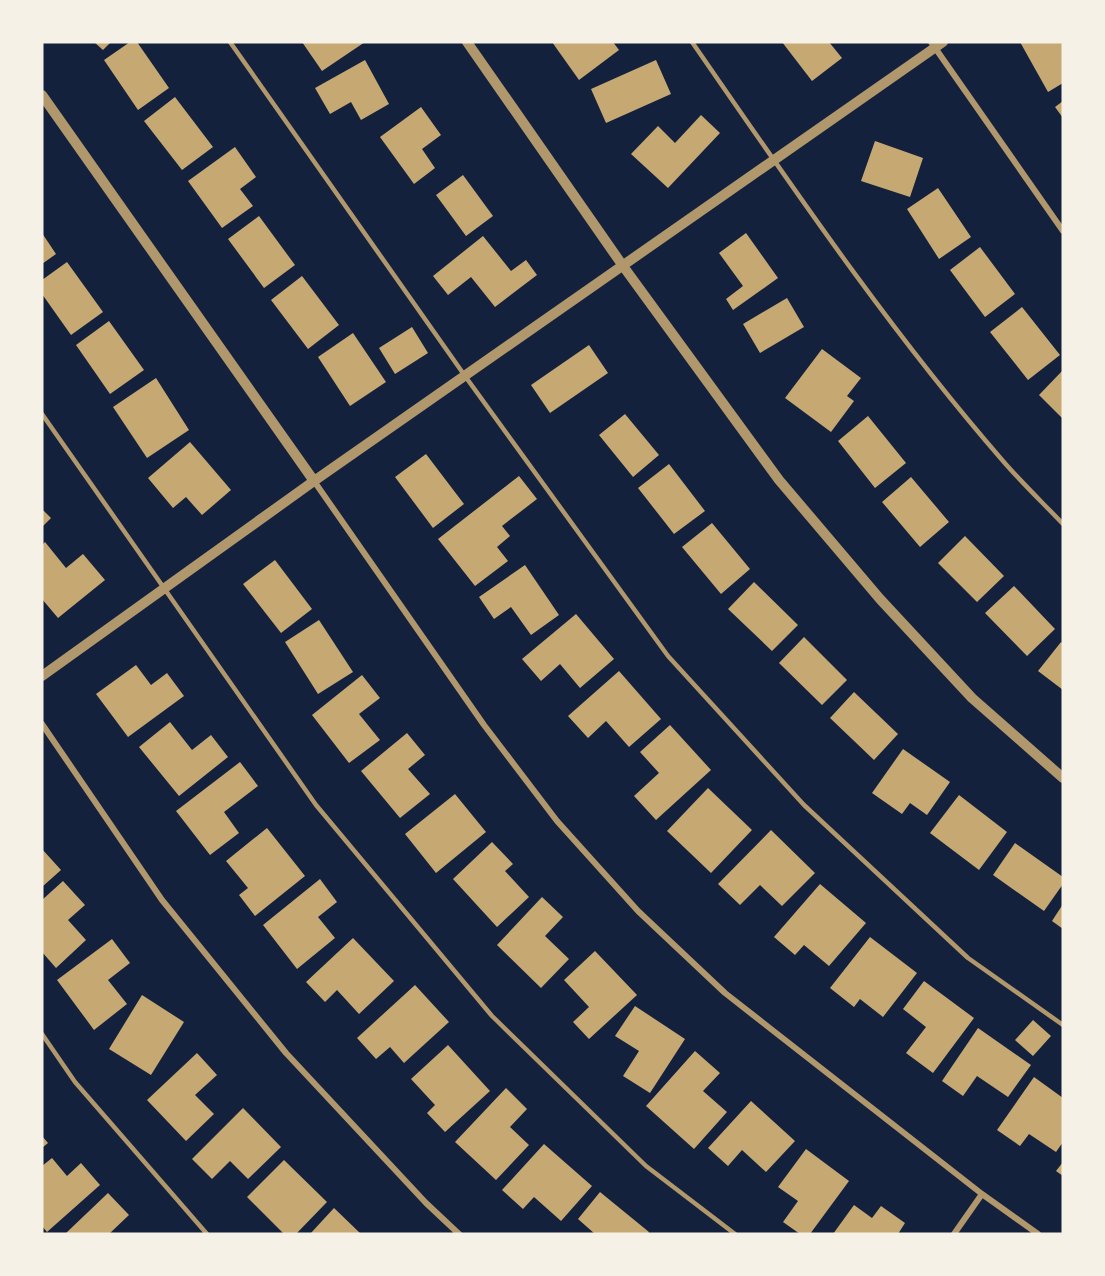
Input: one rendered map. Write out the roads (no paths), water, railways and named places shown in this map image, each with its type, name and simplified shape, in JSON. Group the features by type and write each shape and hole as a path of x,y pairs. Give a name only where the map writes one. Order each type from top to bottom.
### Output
{"street":[{"path":"466,42 623,266 779,480 880,599 972,698 1063,778"},
{"path":"42,676 937,44 1063,231"},
{"path":"42,95 484,725 557,821 638,910 725,993 982,1194 1038,1234"},
{"path":"42,724 162,900 286,1053 426,1203 459,1234"},
{"path":"954,1234 982,1194"}],"lane":[{"path":"230,42 465,376 668,656 804,805 968,958 1063,1025"},
{"path":"692,42 774,161 904,340 1004,462 1063,524"},
{"path":"42,414 316,805 492,1016 646,1166 735,1234"},
{"path":"42,1034 75,1082 207,1234"}]}
